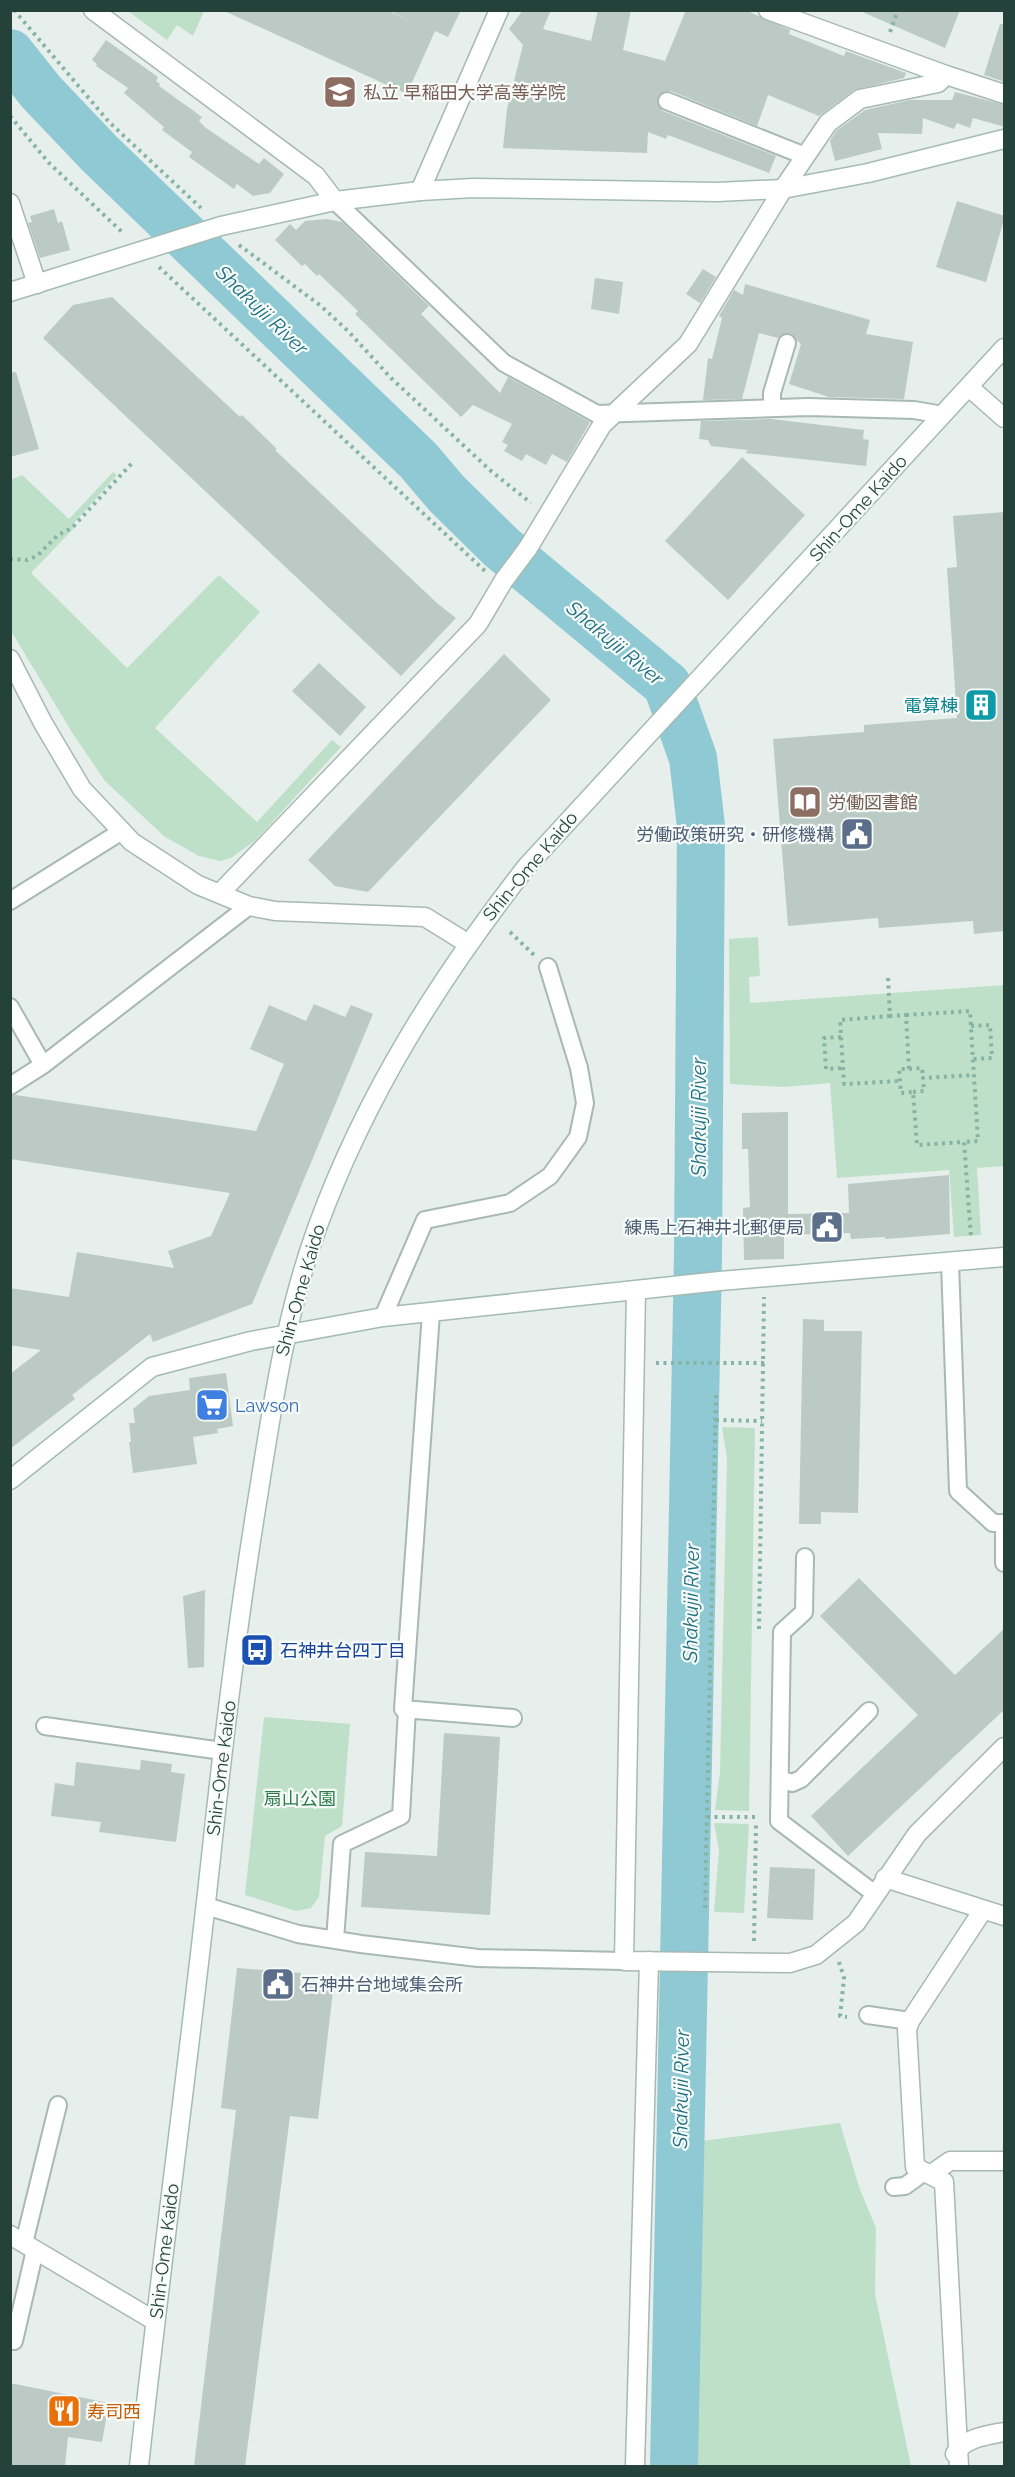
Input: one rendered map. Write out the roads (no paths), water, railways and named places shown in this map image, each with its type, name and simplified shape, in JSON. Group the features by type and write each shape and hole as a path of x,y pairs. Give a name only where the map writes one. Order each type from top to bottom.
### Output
{"street":[{"path":"93,10 316,176 335,201"},
{"path":"420,191 499,10"},
{"path":"768,10 946,75 1005,94"},
{"path":"220,893 477,624 502,583 528,548 611,414 688,344 783,189 828,123 861,99 938,82 946,75"},
{"path":"10,292 217,227 335,201 420,191 473,188 717,192 783,189 868,173 1005,139"},
{"path":"10,203 37,284"},
{"name":"Shin-Ome Kaido","path":"139,2466 242,1596 285,1334 316,1230 342,1164 389,1069 467,943 527,867 590,795 729,648 1005,348"},
{"path":"969,387 1005,418"},
{"path":"10,659 43,723 82,789 132,842 198,885 249,906 275,911 425,917 467,943"},
{"path":"10,1480 152,1367 285,1334 382,1317 668,1286 1005,1257"},
{"path":"636,1290 624,1961 790,1963 816,1955 856,1923 917,1834 1005,1747"},
{"path":"885,1878 1005,1916"},
{"path":"959,2466 960,2445 944,2182 915,2167 908,2029 910,2021 983,1910"},
{"path":"636,2466 654,1961"},
{"path":"927,2173 950,2161 1005,2161"},
{"path":"23,2242 155,2321"},
{"path":"948,2466 960,2445 988,2434 1005,2432"}],"lane":[{"path":"667,100 806,156"},
{"path":"335,201 504,363 597,414 772,408 914,410 943,415"},
{"path":"772,408 772,393 787,343"},
{"path":"10,901 122,831"},
{"path":"10,1086 43,1065 249,906"},
{"path":"382,1317 425,1220 510,1203 550,1176 578,1137 585,1103 579,1068 548,967"},
{"path":"10,1007 43,1065"},
{"path":"950,1262 958,1491 993,1523 1004,1522 1005,1563"},
{"path":"431,1313 403,1709 513,1718"},
{"path":"805,1557 804,1612 782,1632 779,1821 875,1894"},
{"path":"335,1940 342,1844 401,1816 407,1709"},
{"path":"780,1779 792,1783 801,1779 869,1711"},
{"path":"45,1726 222,1752"},
{"path":"206,1906 298,1934 478,1959 624,1961"},
{"path":"868,2015 910,2021"},
{"path":"14,2341 23,2242 58,2105"},
{"path":"894,2187 905,2186 927,2173"}],"waterway":[{"name":"Shakujii River","path":"10,53 41,92 100,154 418,460 447,494 502,548 667,685 693,758 701,826 698,1255 674,2466"}],"place":[{"name":"私立 早稲田大学高等学院","path":"340,92"},
{"name":"電算棟","path":"981,705"},
{"name":"労働図書館","path":"805,802"},
{"name":"労働政策研究・研修機構","path":"857,834"},
{"name":"練馬上石神井北郵便局","path":"827,1227"},
{"name":"Lawson","path":"212,1405"},
{"name":"石神井台四丁目","path":"257,1650"},
{"name":"石神井台地域集会所","path":"278,1984"},
{"name":"寿司西","path":"64,2411"}],"park label":[{"name":"扇山公園","path":"300,1798"}]}
